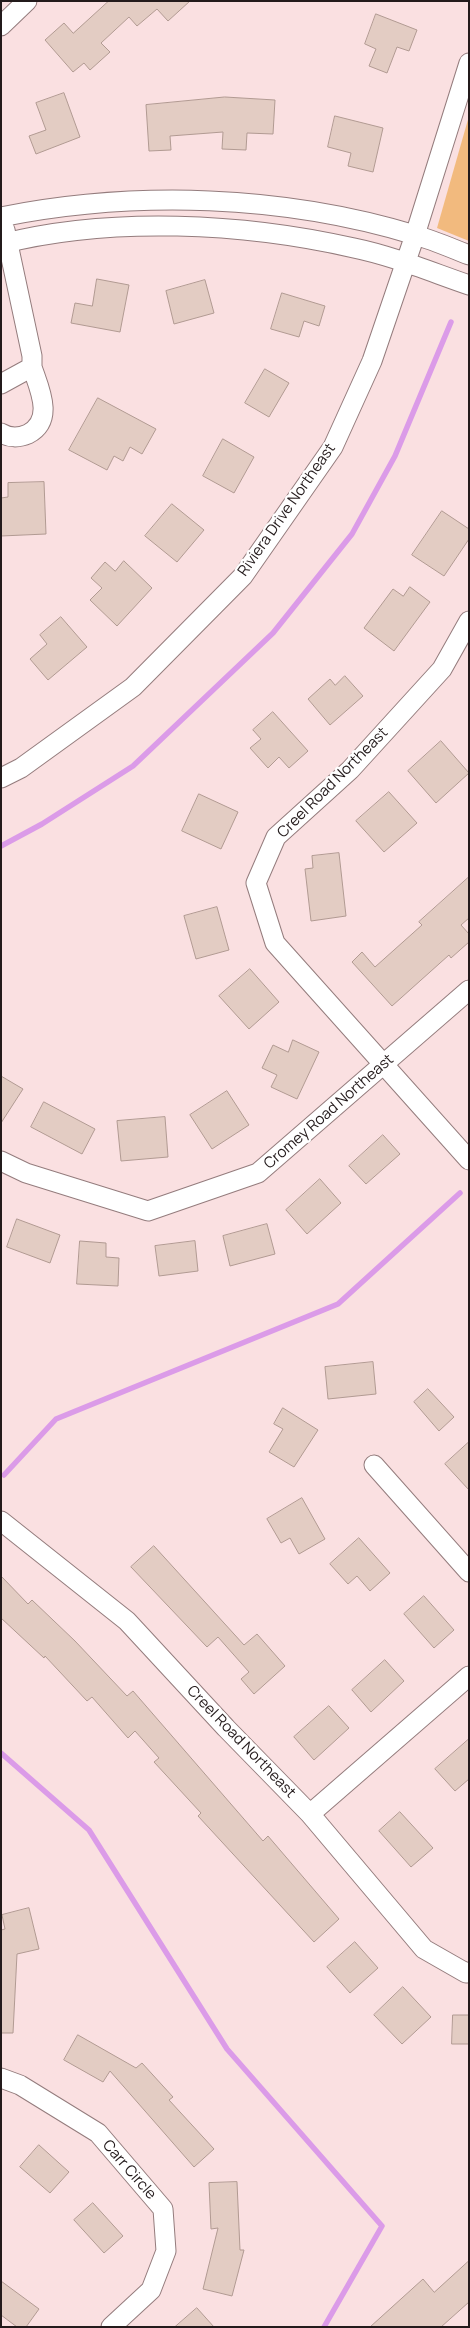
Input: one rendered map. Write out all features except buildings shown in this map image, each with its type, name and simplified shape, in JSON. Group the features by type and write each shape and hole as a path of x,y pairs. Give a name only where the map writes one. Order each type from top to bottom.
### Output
{"street":[{"path":"1,26 27,1"},
{"name":"Riviera Drive Northeast","path":"1,778 21,768 133,687 243,576 333,447 372,361 416,235 469,63"},
{"path":"1,433 14,437 24,436 32,432 39,424 44,406 32,367 32,356 4,243 2,213 93,203 207,200 294,208 416,235 469,255"},
{"path":"4,243 98,228 205,227 290,236 355,248 469,285"},
{"path":"1,384 32,367"},
{"name":"Creel Road Northeast","path":"469,621 442,669 350,770 276,837 256,883 275,943 469,1160"},
{"name":"Cromey Road Northeast","path":"1,1161 26,1173 148,1211 258,1174 469,990"},
{"path":"374,1465 469,1572"},
{"name":"Creel Road Northeast","path":"1,1521 127,1621 226,1728 310,1814 424,1949 466,1973 469,1972"},
{"path":"310,1814 469,1676"},
{"name":"Carr Circle","path":"1,2078 20,2084 98,2133 163,2209 166,2251 151,2290 111,2327"}],"shaded area":[{"path":"469,116 469,241 437,228"}],"waterway":[{"path":"1,846 42,824 133,766 273,633 352,534 395,456 451,322"},
{"path":"4,1475 56,1419 338,1304 460,1193"},
{"path":"1,1753 89,1830 227,2049 382,2226 324,2327"}]}
